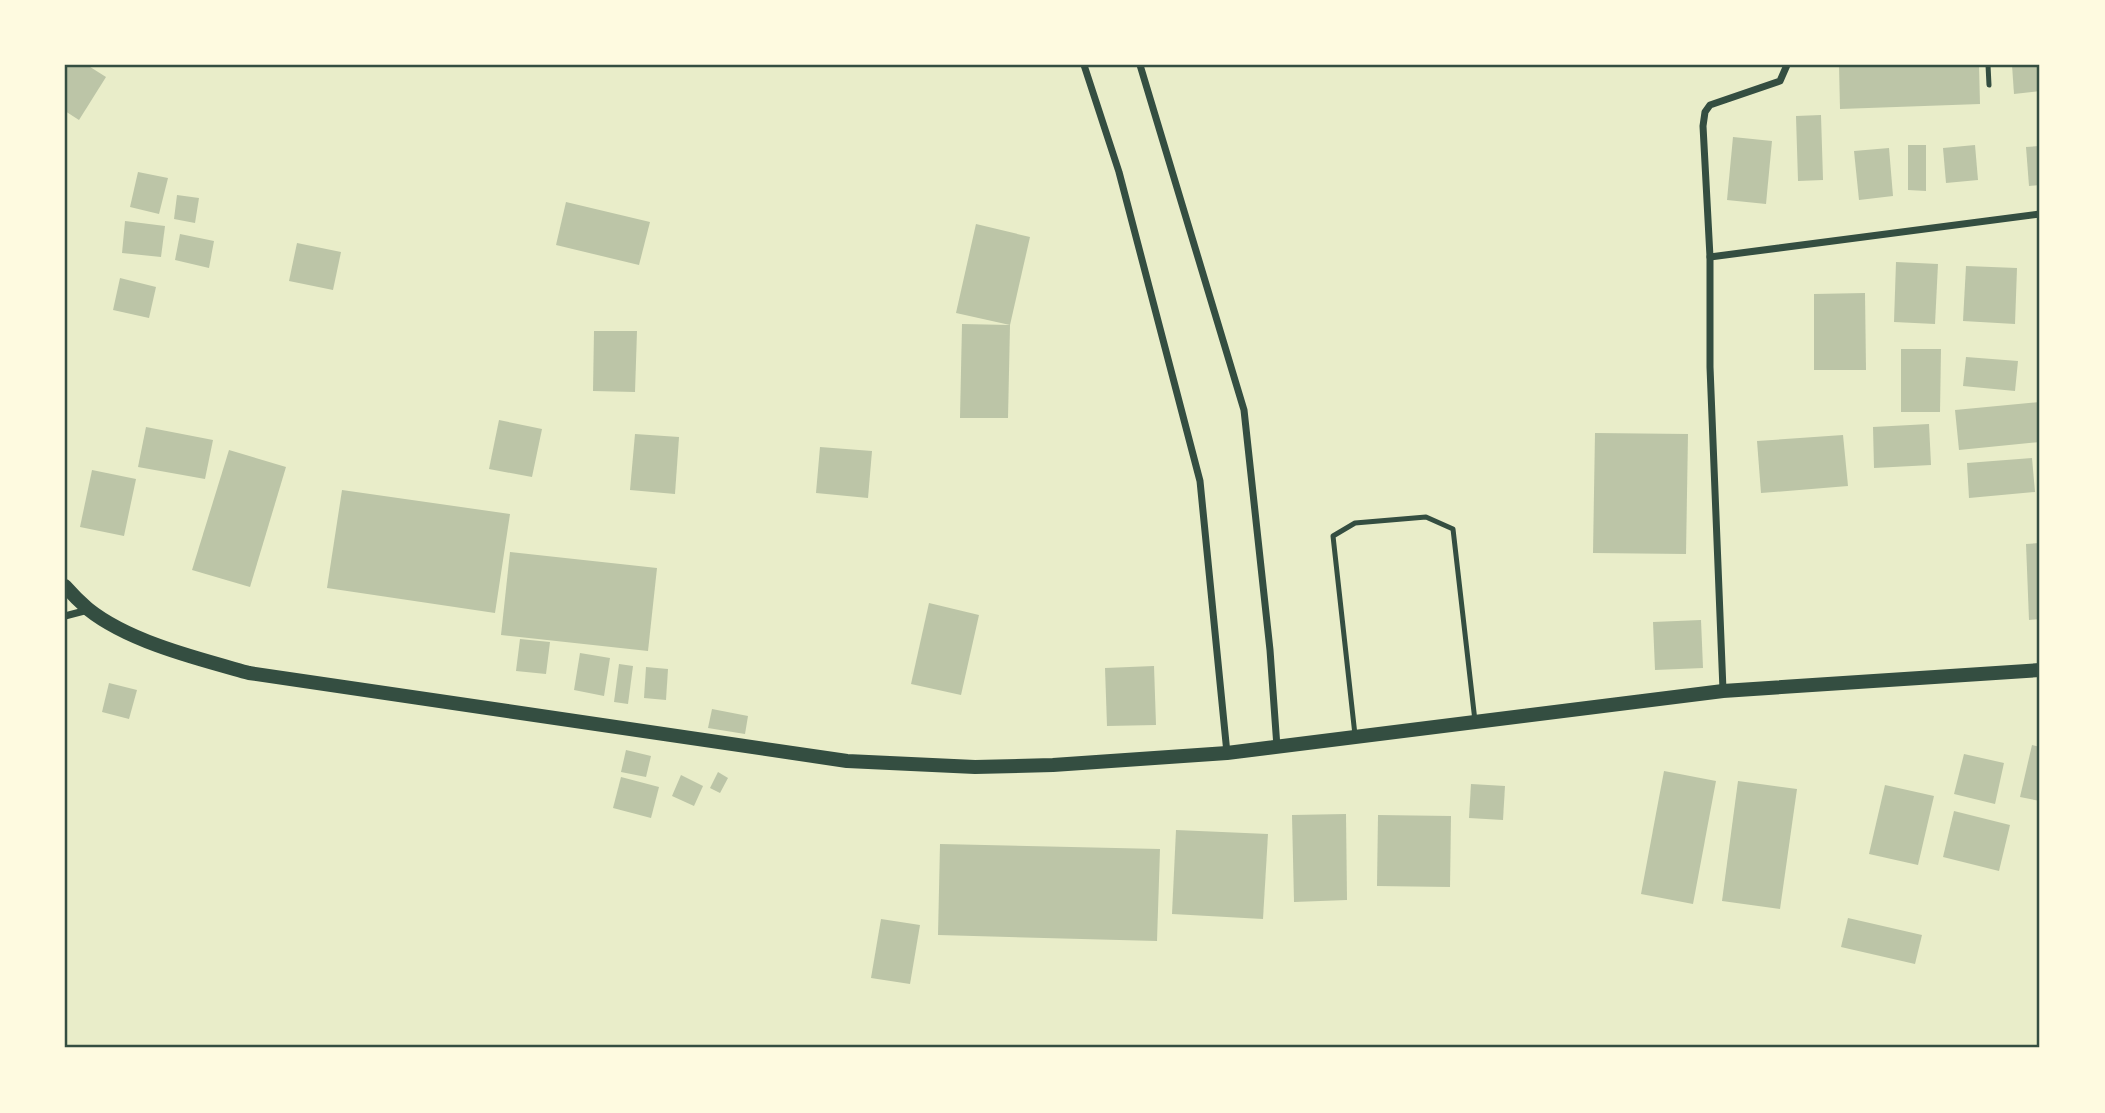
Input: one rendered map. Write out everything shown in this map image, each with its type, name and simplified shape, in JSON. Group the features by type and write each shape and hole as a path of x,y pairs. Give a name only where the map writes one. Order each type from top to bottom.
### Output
{"main road":[{"path":"65,586 89,610 131,634 175,652 249,673 847,761 975,767 1053,765 1227,753 1723,691 2040,670"}],"street":[{"path":"1084,65 1119,172 1200,481 1227,753"},
{"path":"1140,65 1244,410 1270,650 1277,748"},
{"path":"1723,691 1710,367 1710,257 1703,126 1705,112 1710,105 1780,80 1787,65"},
{"path":"1710,257 2040,214"},
{"path":"65,616 89,610"}],"lane":[{"path":"1988,65 1989,85"},
{"path":"1355,738 1333,536 1355,523 1426,517 1452,529 1475,723"}],"building":[{"path":"65,65 87,65 106,77 79,120 65,111"},
{"path":"1839,65 1979,65 1980,104 1840,109"},
{"path":"2012,65 2040,65 2040,91 2014,94"},
{"path":"1821,115 1823,180 1798,181 1796,116"},
{"path":"1733,137 1772,141 1766,204 1727,200"},
{"path":"1908,145 1926,145 1926,191 1908,190"},
{"path":"1975,145 1978,180 1946,183 1943,148"},
{"path":"2040,146 2040,185 2029,186 2026,147"},
{"path":"1889,148 1893,196 1859,200 1854,151"},
{"path":"138,172 168,178 159,214 130,207"},
{"path":"177,195 199,198 195,223 174,219"},
{"path":"566,202 650,222 639,265 556,245"},
{"path":"125,221 165,226 161,257 122,253"},
{"path":"976,224 1030,237 1010,325 956,313"},
{"path":"180,234 214,241 209,268 175,260"},
{"path":"297,243 341,252 333,290 289,281"},
{"path":"1896,262 1938,264 1935,324 1894,322"},
{"path":"1966,266 2017,268 2015,324 1963,321"},
{"path":"120,278 156,287 149,318 113,310"},
{"path":"1865,293 1866,370 1814,370 1814,294"},
{"path":"962,324 1010,325 1008,418 960,418"},
{"path":"594,331 637,331 635,392 593,391"},
{"path":"1901,349 1941,349 1940,412 1901,412"},
{"path":"1966,357 2018,361 2015,391 1963,386"},
{"path":"2040,402 2040,442 1959,450 1955,410"},
{"path":"499,420 542,429 532,477 489,469"},
{"path":"1929,424 1931,465 1874,468 1873,427"},
{"path":"146,427 213,440 205,479 138,467"},
{"path":"1595,433 1688,434 1686,554 1593,553"},
{"path":"635,434 679,437 675,494 630,490"},
{"path":"1843,435 1848,486 1761,493 1757,441"},
{"path":"820,447 872,451 868,498 816,493"},
{"path":"229,450 286,467 250,587 192,570"},
{"path":"2032,458 2035,492 1969,498 1967,463"},
{"path":"92,470 136,479 124,536 80,527"},
{"path":"342,490 510,514 495,613 327,588"},
{"path":"2040,543 2040,619 2029,620 2026,544"},
{"path":"510,552 657,568 648,651 501,635"},
{"path":"929,603 979,615 961,695 911,684"},
{"path":"1701,620 1703,668 1655,670 1653,622"},
{"path":"520,639 550,642 546,674 516,671"},
{"path":"580,653 610,658 604,696 574,690"},
{"path":"619,664 633,666 628,704 614,702"},
{"path":"1154,666 1156,725 1107,726 1105,668"},
{"path":"646,667 668,669 666,700 644,698"},
{"path":"109,683 137,690 129,719 102,712"},
{"path":"712,709 748,716 745,734 708,728"},
{"path":"2032,745 2040,747 2040,801 2020,797"},
{"path":"626,750 651,756 646,777 621,772"},
{"path":"1964,754 2004,763 1995,804 1954,794"},
{"path":"1664,771 1716,781 1693,904 1641,894"},
{"path":"718,772 728,778 720,793 710,788"},
{"path":"681,775 703,786 694,806 672,796"},
{"path":"621,777 659,787 651,818 613,808"},
{"path":"1738,781 1797,789 1780,909 1722,901"},
{"path":"1471,784 1505,786 1503,820 1469,818"},
{"path":"1885,785 1934,796 1918,865 1869,854"},
{"path":"1954,811 2010,825 1999,871 1943,857"},
{"path":"1346,814 1347,900 1294,902 1292,815"},
{"path":"1378,815 1451,816 1450,887 1377,886"},
{"path":"1176,830 1268,834 1263,919 1172,914"},
{"path":"940,844 1160,849 1157,941 938,935"},
{"path":"1848,918 1922,935 1915,964 1841,947"},
{"path":"881,919 920,925 910,984 871,978"}]}
